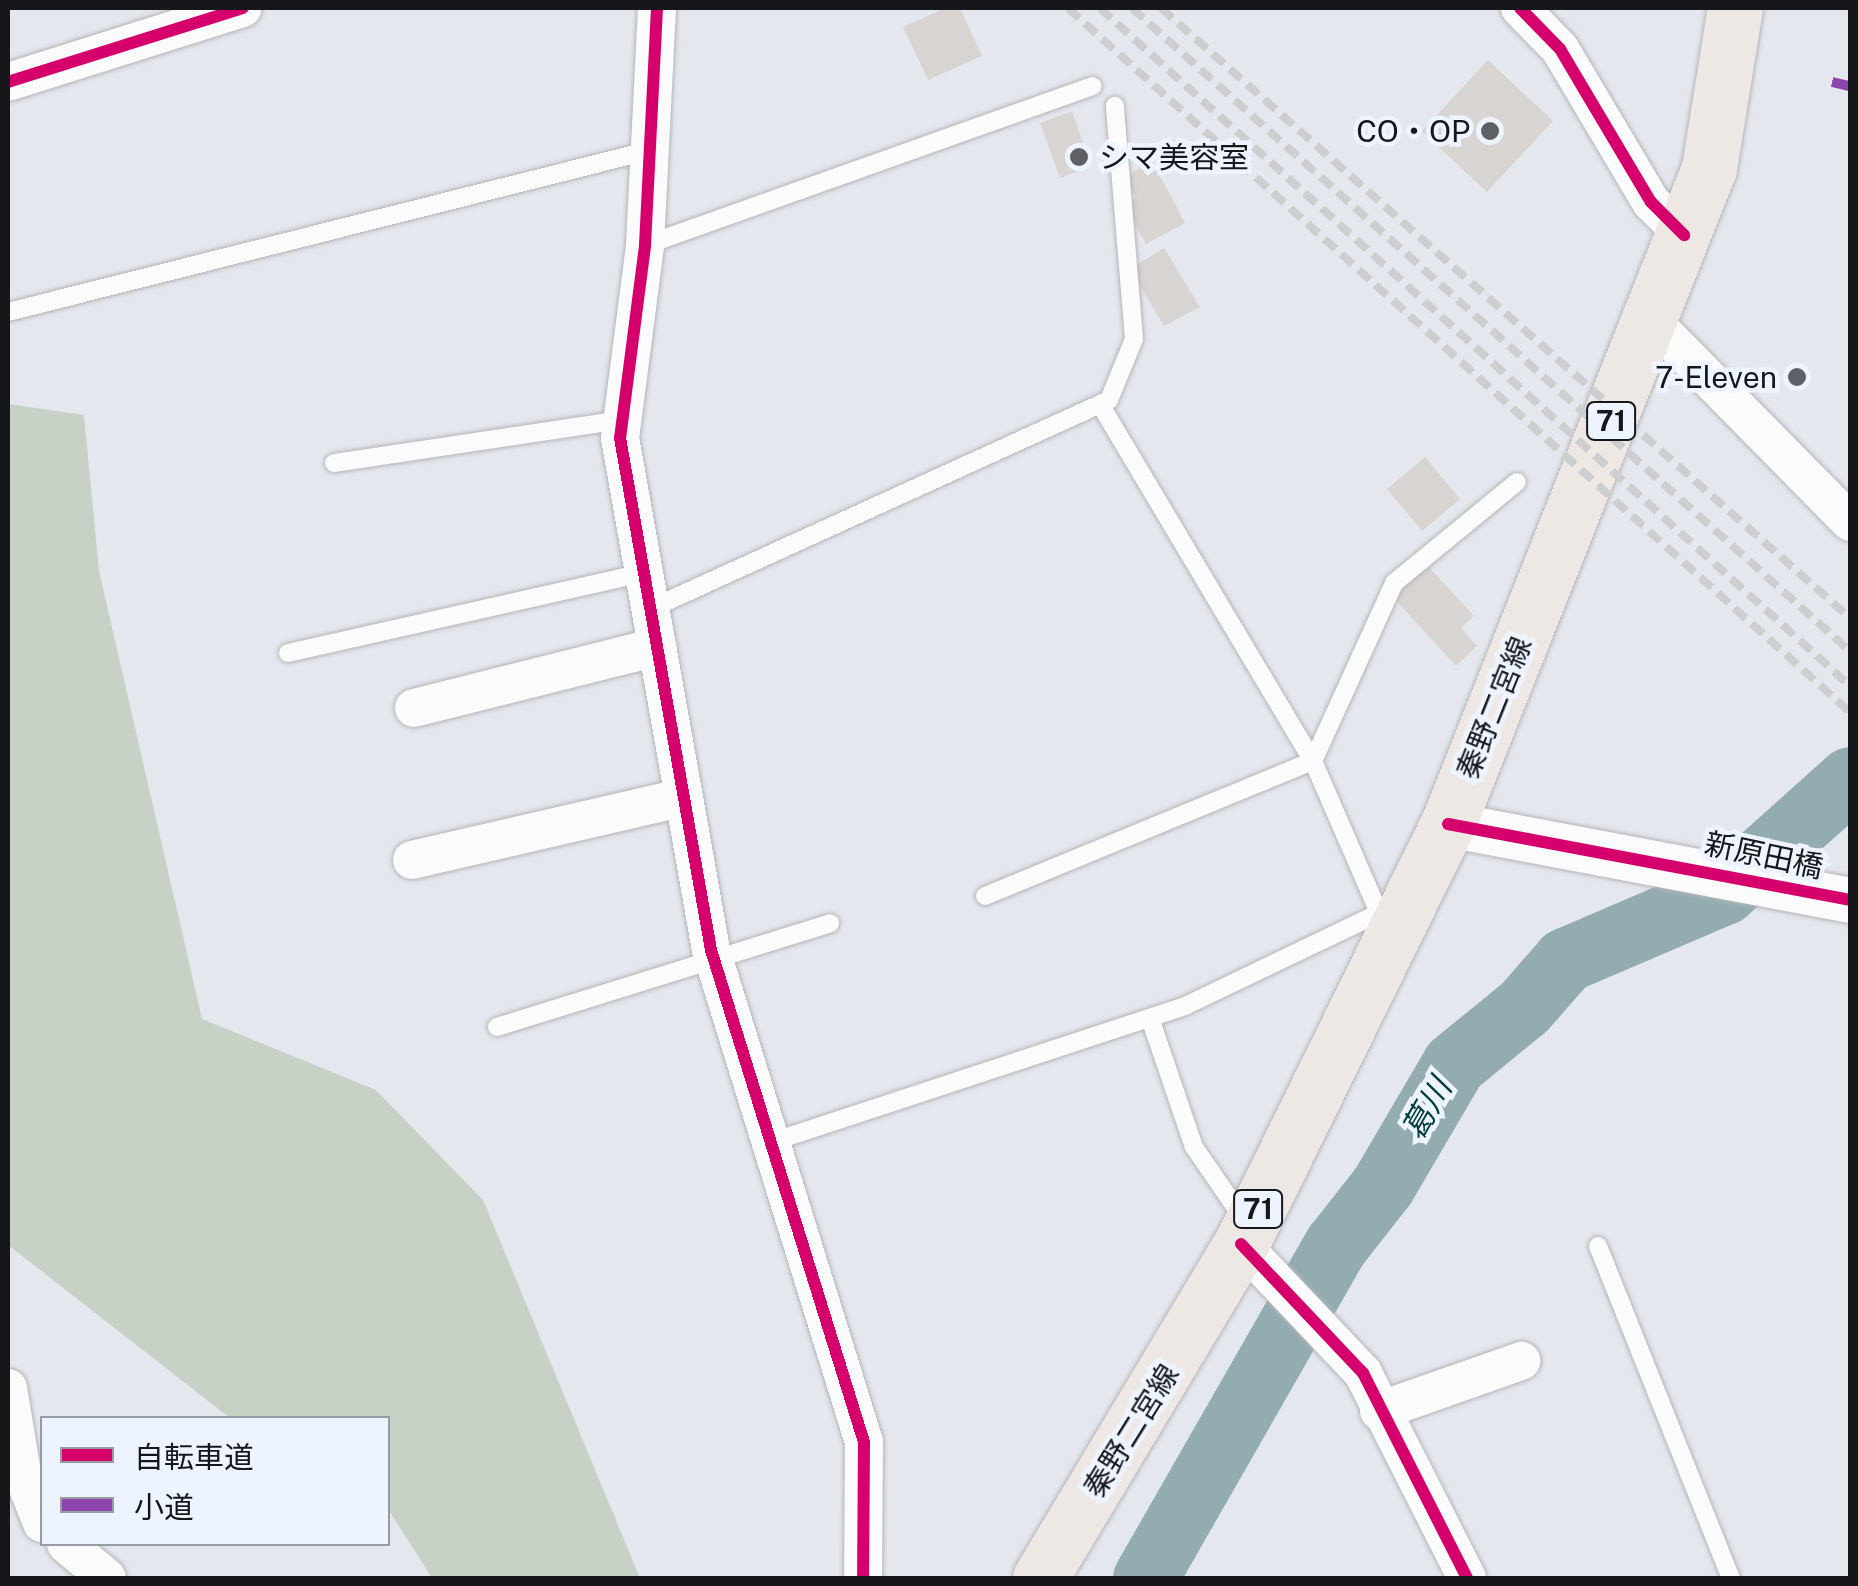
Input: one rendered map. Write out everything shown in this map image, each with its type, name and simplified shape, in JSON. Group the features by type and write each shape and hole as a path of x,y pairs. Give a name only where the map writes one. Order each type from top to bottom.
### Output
{"main road":[{"name":"秦野二宮線","path":"1040,1578 1253,1247 1391,918 1448,824 1653,322 1709,168 1736,8"}],"street":[{"path":"8,82 243,8"},
{"path":"656,8 645,246 622,420 656,647 714,960 864,1442 863,1578"},
{"path":"1520,8 1560,48 1652,202 1684,235"},
{"path":"1653,322 1850,522"},
{"path":"414,708 656,647"},
{"path":"412,860 684,797"},
{"name":"新原田橋","path":"1448,824 1666,860 1850,900"},
{"path":"1253,1247 1363,1373 1467,1578"},
{"path":"1380,1411 1522,1361"},
{"path":"8,1388 22,1473 40,1518"},
{"path":"68,1546 106,1578"}],"lane":[{"path":"645,246 1093,86"},
{"path":"288,653 647,591 1100,404 1124,378 1134,339 1114,106"},
{"path":"8,312 647,151"},
{"path":"772,1142 1150,1018 1391,918 1313,761 1100,404"},
{"path":"334,462 622,420"},
{"path":"985,896 1313,761 1394,582 1517,482"},
{"path":"497,1027 830,924"},
{"path":"1150,1018 1194,1147 1253,1247"},
{"path":"1598,1246 1731,1578"}],"shaded area":[{"path":"8,404 84,415 99,571 202,1019 376,1090 483,1200 640,1578 432,1578 390,1512 390,1416 227,1416 8,1245"}],"building":[{"path":"945,8 960,8 982,56 928,80 903,27"},
{"path":"1488,60 1553,121 1487,192 1422,131"},
{"path":"1072,111 1091,166 1060,178 1040,123"},
{"path":"1152,161 1185,223 1146,244 1124,204 1136,197 1125,177"},
{"path":"1164,248 1200,307 1164,326 1130,269"},
{"path":"1425,457 1460,499 1422,531 1387,489"},
{"path":"1428,566 1474,616 1461,628 1477,646 1456,666 1394,598"}],"waterway":[{"name":"葛川","path":"1145,1578 1336,1245 1383,1185 1454,1064 1524,1007 1565,960 1724,892 1850,779"}],"railway":[{"path":"1068,8 1850,712"},
{"path":"1100,8 1850,686"},
{"path":"1132,8 1850,651"},
{"path":"1161,8 1850,618"}],"marked path":[{"path":"1832,82 1850,86"}],"cycle path":[{"path":"8,82 243,8"},
{"path":"657,8 645,246 620,438 711,950 864,1442 863,1578"},
{"path":"1520,8 1560,49 1651,202 1684,235"},
{"path":"1448,824 1850,900"},
{"path":"1241,1244 1363,1373 1467,1578"}],"place":[{"name":"CO・OP","path":"1490,131"},
{"name":"シマ美容室","path":"1079,157"},
{"name":"7-Eleven","path":"1797,377"}]}
